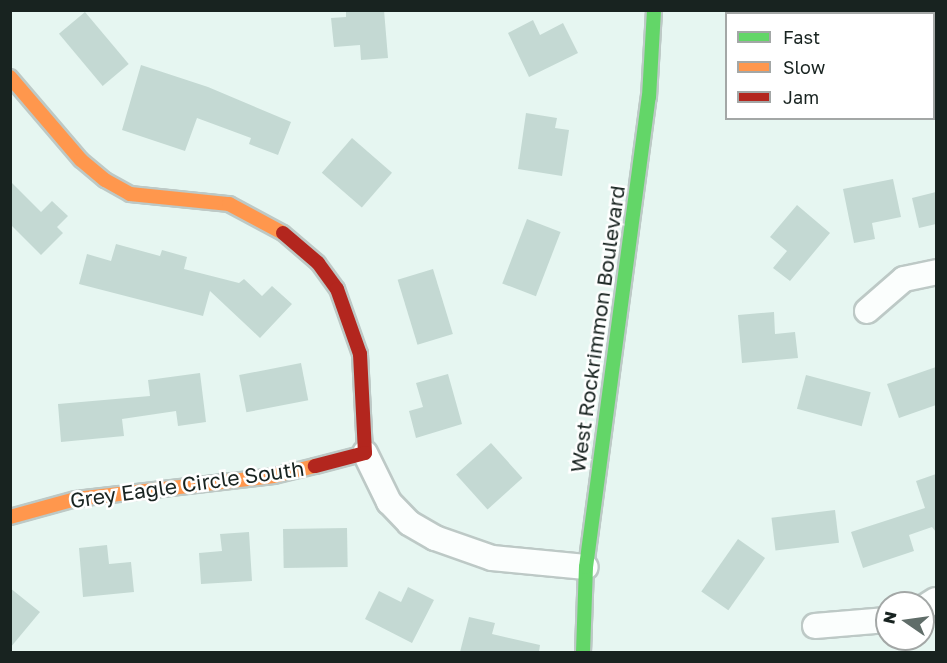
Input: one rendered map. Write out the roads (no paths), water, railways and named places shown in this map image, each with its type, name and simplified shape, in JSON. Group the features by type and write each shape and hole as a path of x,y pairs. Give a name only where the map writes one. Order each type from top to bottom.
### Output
{"street":[{"name":"West Rockrimmon Boulevard","path":"583,652 586,567 649,97 654,10"},
{"path":"10,77 105,180 130,194 229,204 293,238 318,263 337,289 360,354 364,453 389,502 409,523 435,538 492,558 586,567"},
{"path":"867,311 904,279 936,272"},
{"name":"Grey Eagle Circle South","path":"10,517 76,499 274,476 364,453"},
{"path":"815,626 875,621"}]}
